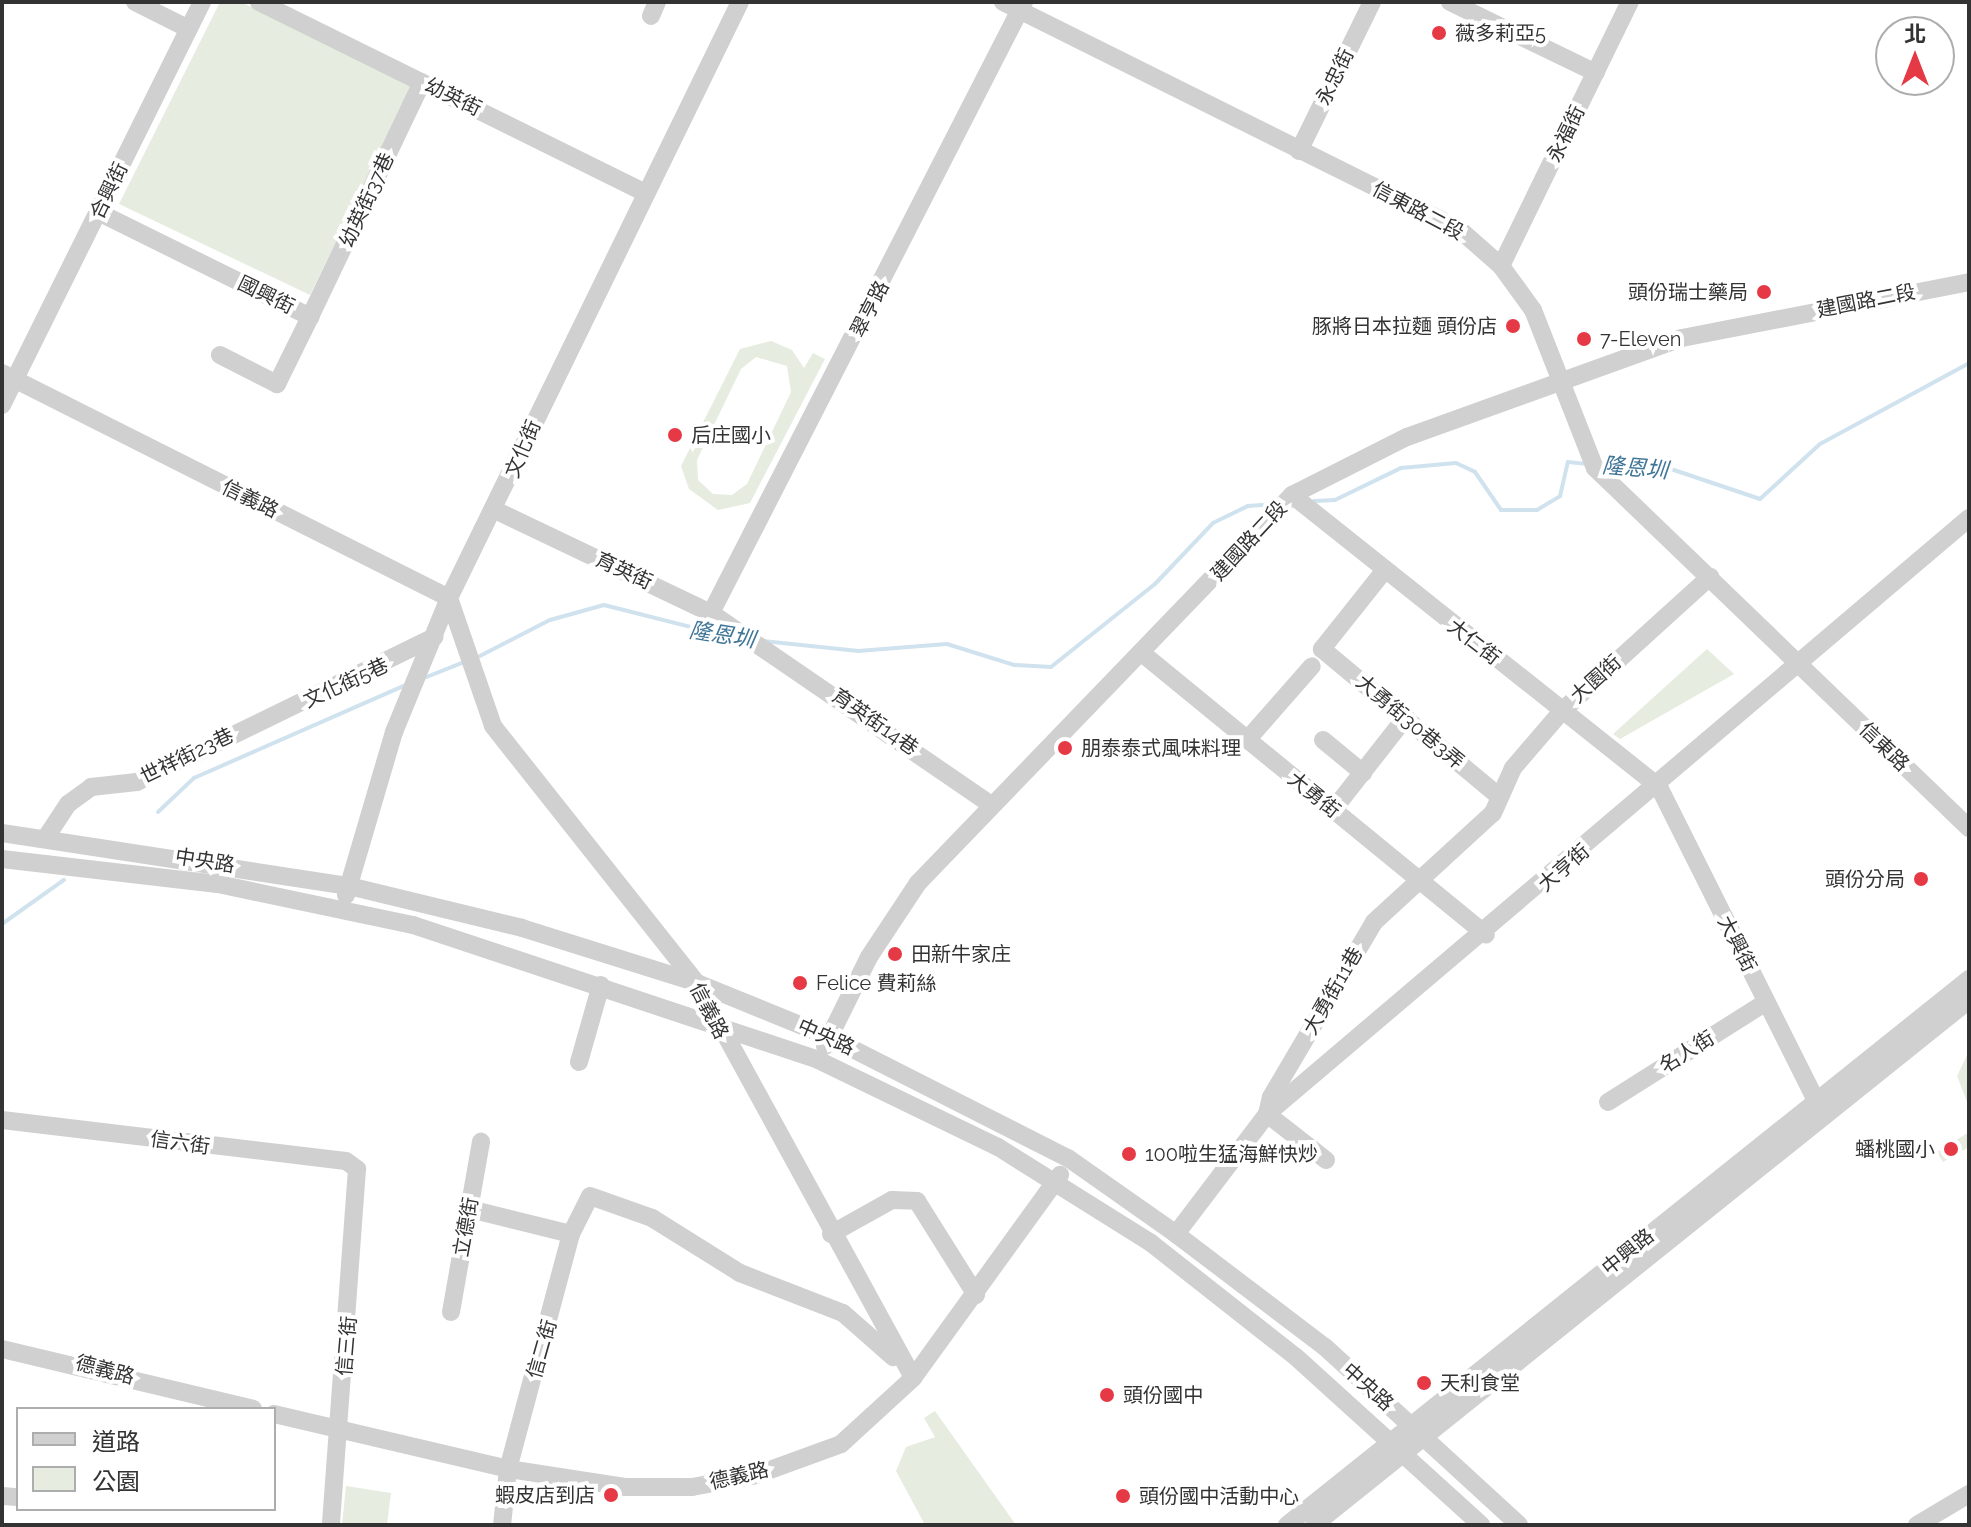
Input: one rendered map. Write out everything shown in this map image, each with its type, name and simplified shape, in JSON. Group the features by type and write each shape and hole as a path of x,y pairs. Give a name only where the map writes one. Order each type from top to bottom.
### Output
{"street":[{"path":"135,2 189,29"},
{"name":"合興街","path":"2,405 9,376 98,212 202,2"},
{"name":"幼英街","path":"259,2 646,193"},
{"name":"文化街","path":"343,910 410,694 449,598 497,511 646,193 740,2"},
{"name":"信東路二段","path":"1003,2 1022,6 1299,151 1459,229 1501,266 1533,310 1563,376 1594,465 1800,665"},
{"name":"永忠街","path":"1299,151 1372,2"},
{"path":"1450,2 1596,73"},
{"name":"永福街","path":"1501,266 1630,2"},
{"name":"翠亨路","path":"711,613 1022,6"},
{"name":"幼英街37巷","path":"310,317 422,82"},
{"name":"國興街","path":"98,212 310,317 277,384 220,355"},
{"name":"建國路二段","path":"818,1060 918,883 991,805 1143,654 1292,495 1407,437 1563,376 1682,338 1969,282"},
{"name":"信義路","path":"9,376 449,598 493,726 523,770 697,983 717,1027 907,1371"},
{"name":"大仁街","path":"1292,495 1659,787"},
{"name":"育英街","path":"497,511 711,613 752,639"},
{"name":"大亨街","path":"1176,1234 1267,1114 1486,935 1969,518"},
{"name":"大勇街30巷3弄","path":"1384,571 1322,649 1497,795"},
{"name":"大園街","path":"1417,878 1493,813 1497,795 1562,711 1710,577"},
{"name":"文化街5巷","path":"256,724 434,637"},
{"name":"育英街14巷","path":"752,639 991,805"},
{"name":"大勇街","path":"1143,654 1486,935"},
{"name":"信東路","path":"1800,665 1969,828"},
{"path":"1247,740 1312,666"},
{"path":"1333,810 1406,717"},
{"name":"世祥街23巷","path":"45,839 68,804 91,787 137,782 256,724"},
{"path":"1323,740 1363,773"},
{"name":"大興街","path":"1659,787 1816,1101"},
{"name":"中央路","path":"2,833 349,886 522,928 697,983 829,1037 1068,1158 1176,1234 1325,1347 1519,1525"},
{"name":"中央路","path":"2,859 218,884 343,910 601,985 818,1060 938,1115 1057,1183 1249,1319 1481,1525"},
{"name":"大勇街11巷","path":"1267,1114 1374,922 1417,878"},
{"name":"中興路","path":"1287,1525 1395,1449 1425,1438 1544,1332 1816,1101 1969,979"},
{"path":"579,1062 601,985"},
{"name":"中興路","path":"1314,1525 1395,1449 1410,1424 1544,1332 1969,1000"},
{"name":"名人街","path":"1608,1102 1766,1002"},
{"path":"1267,1114 1326,1160"},
{"name":"信六街","path":"2,1120 346,1161 357,1169"},
{"name":"立德街","path":"451,1312 481,1142"},
{"name":"德義路","path":"276,1415 508,1469 625,1487 692,1487 756,1475 841,1444 976,1295 1057,1183 1068,1158"},
{"name":"信三街","path":"331,1525 357,1169"},
{"name":"信二街","path":"502,1525 508,1469 569,1232 590,1196 652,1218 740,1273 843,1313 907,1371"},
{"path":"831,1234 892,1200 917,1201 976,1295"},
{"path":"470,1209 569,1232"},
{"name":"德義路","path":"2,1349 245,1407"},
{"path":"1917,1525 1969,1494"}],"green space":[{"path":"220,2 241,2 412,85 310,295 119,204"},
{"path":"771,341 792,350 804,368 813,353 825,359 750,503 718,510 689,489 681,466 740,349","holes":["756,357 787,366 791,392 747,484 732,495 713,494 698,480 697,460 741,369"]},
{"path":"1707,649 1734,674 1620,739 1613,734"},
{"path":"1969,1051 1969,1107 1957,1076"},
{"path":"1969,1132 1969,1147 1943,1162 1937,1152"},
{"path":"935,1411 1016,1525 925,1525 896,1471 906,1447 935,1437 924,1418"},
{"path":"346,1486 391,1493 387,1525 342,1525"}],"waterway":[{"name":"隆恩圳","path":"1603,466 1671,469 1760,499 1820,444 1969,363"},
{"name":"隆恩圳","path":"1314,501 1335,500 1401,468 1456,463 1475,472 1501,510 1537,510 1560,496 1568,462 1586,464"},
{"name":"隆恩圳","path":"763,641 858,651 947,644 1014,665 1051,667 1155,584 1213,523 1248,506 1274,504"},
{"name":"隆恩圳","path":"476,658 550,620 604,605 738,639"},
{"name":"隆恩圳","path":"424,678 464,662"},
{"name":"隆恩圳","path":"158,812 194,778 404,686"},
{"name":"隆恩圳","path":"2,924 64,880"}],"place":[{"name":"薇多莉亞5","path":"1439,33"},
{"name":"頭份瑞士藥局","path":"1764,292"},
{"name":"豚將日本拉麵 頭份店","path":"1513,326"},
{"name":"7-Eleven","path":"1584,339"},
{"name":"后庄國小","path":"675,435"},
{"name":"朋泰泰式風味料理","path":"1065,748"},
{"name":"頭份分局","path":"1921,879"},
{"name":"田新牛家庄","path":"895,954"},
{"name":"Felice 費莉絲","path":"800,983"},
{"name":"蟠桃國小","path":"1951,1149"},
{"name":"100啦生猛海鮮快炒","path":"1129,1154"},
{"name":"天利食堂","path":"1424,1383"},
{"name":"頭份國中","path":"1107,1395"},
{"name":"蝦皮店到店","path":"611,1495"},
{"name":"頭份國中活動中心","path":"1123,1496"}]}
